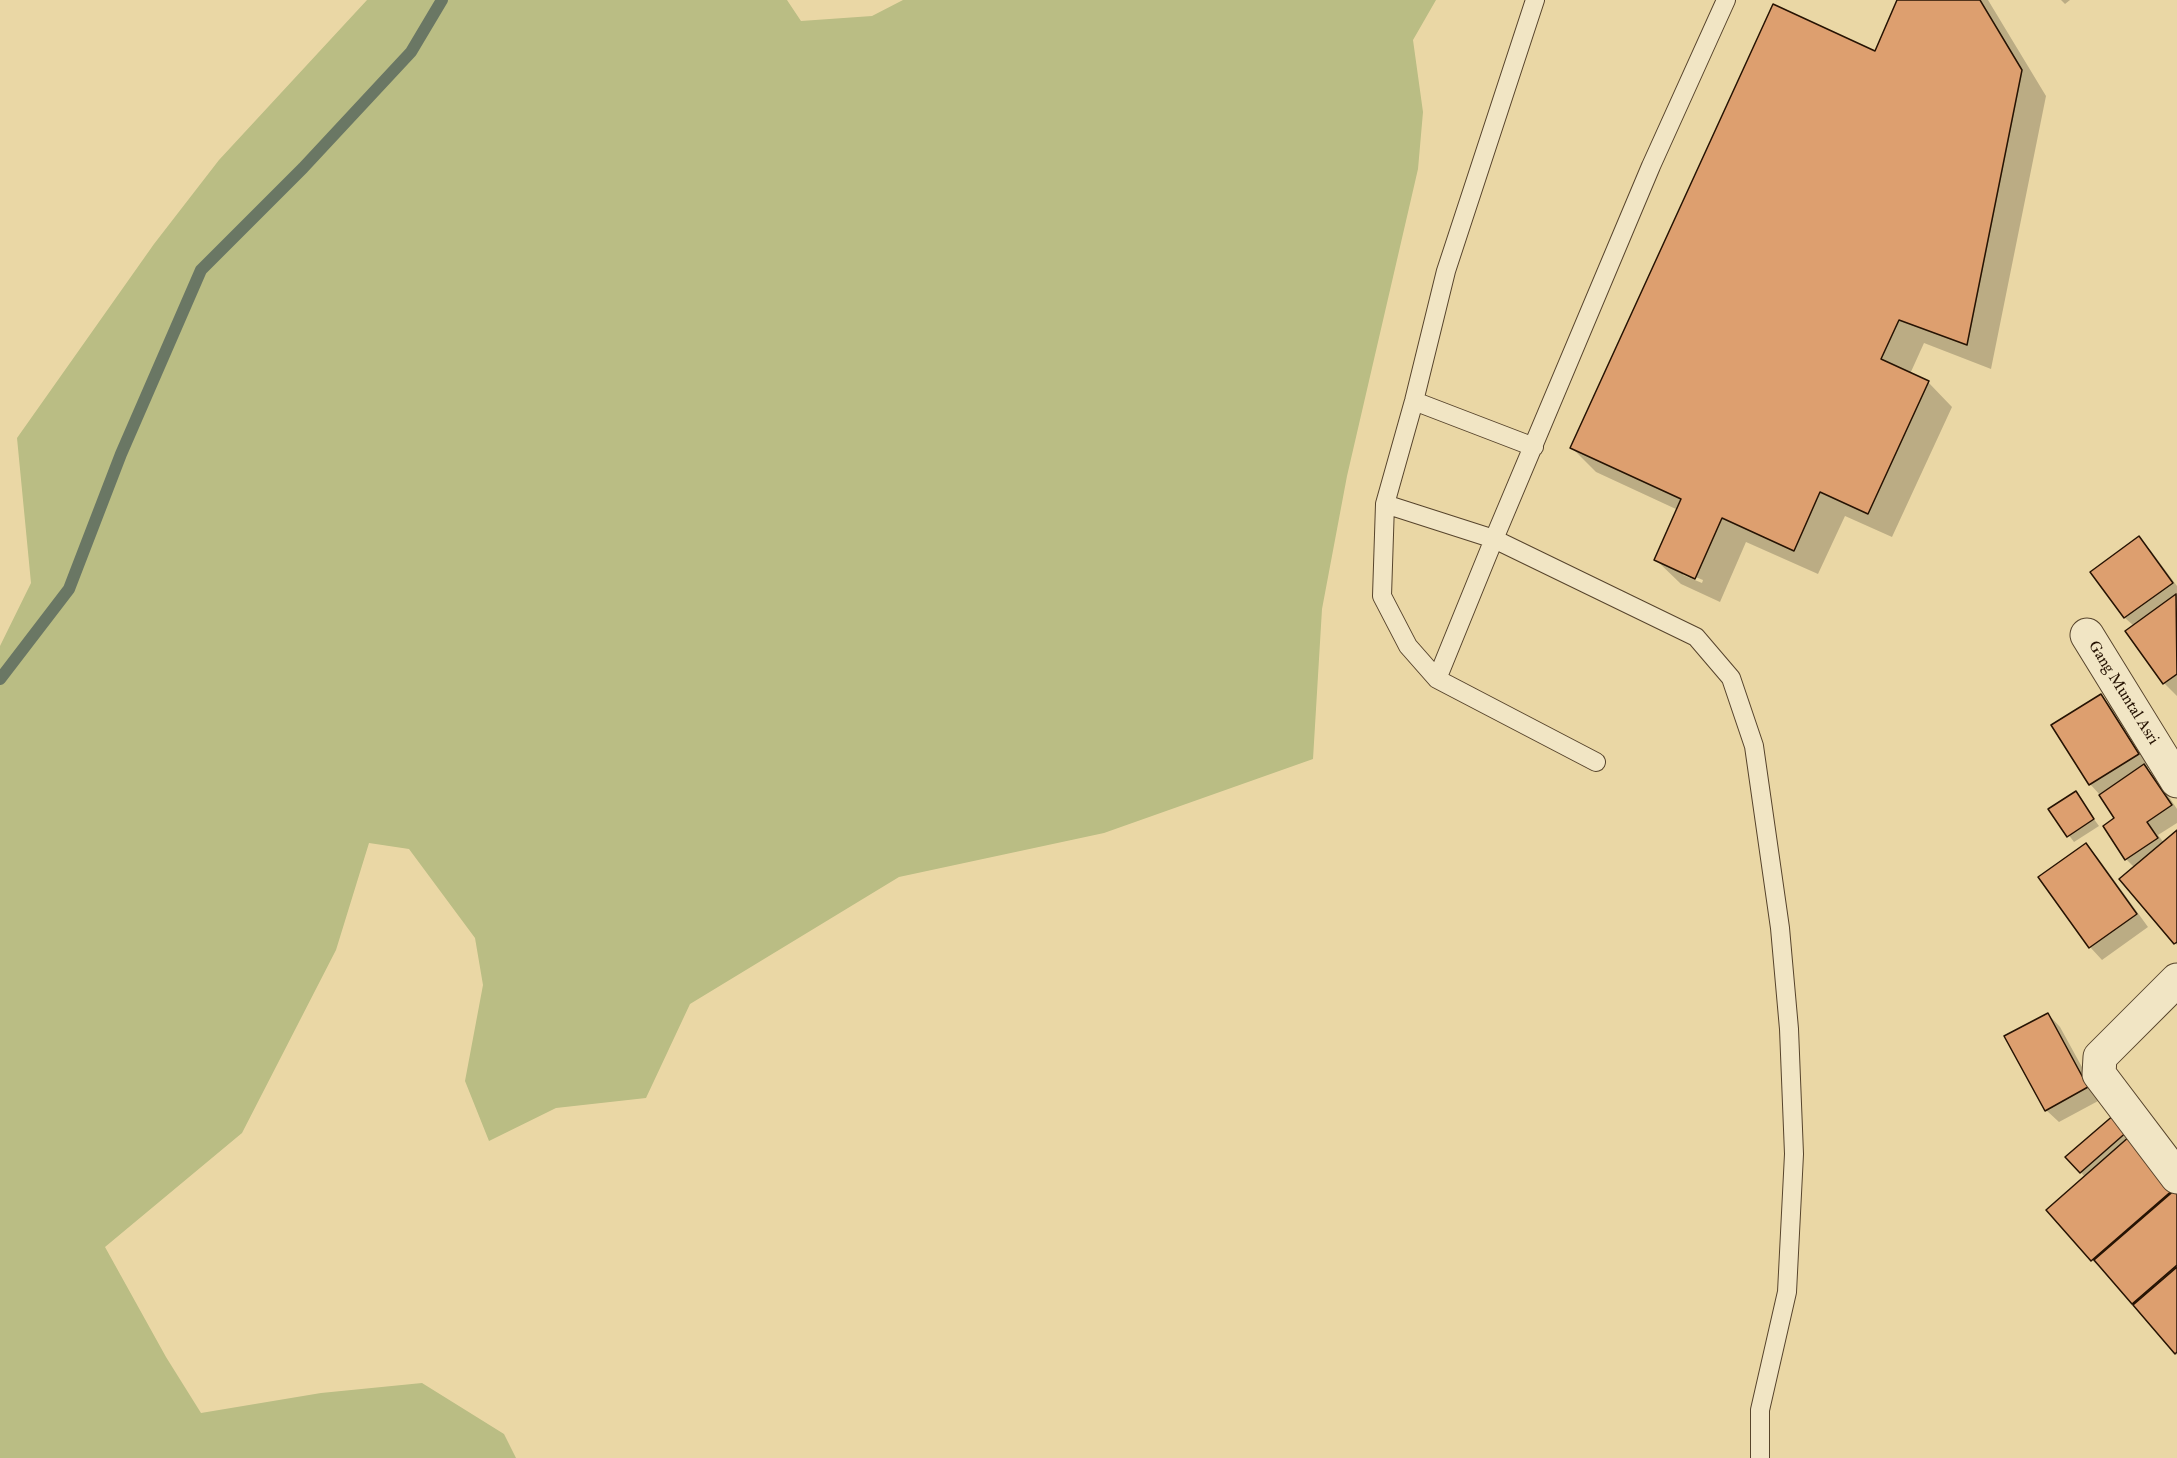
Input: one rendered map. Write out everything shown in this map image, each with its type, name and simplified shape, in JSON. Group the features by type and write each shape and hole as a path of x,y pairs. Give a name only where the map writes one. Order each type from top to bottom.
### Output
{"street":[{"name":"Gang Muntal Asri","path":"2087,635 2177,781"},
{"path":"2177,980 2100,1057 2099,1074 2177,1177"}],"lane":[{"path":"1535,0 1446,272 1414,401 1385,504 1382,596 1408,646 1437,679 1596,762"},
{"path":"1437,679 1651,166 1726,0"},
{"path":"1414,401 1534,447"},
{"path":"1385,504 1494,538 1696,637 1731,678 1754,746 1780,928 1790,1029 1794,1154 1787,1292 1760,1410 1760,1458"}],"green space":[{"path":"367,0 787,0 801,21 872,16 903,0 1436,0 1413,40 1423,112 1418,169 1347,476 1322,609 1313,759 1104,833 899,877 690,1004 646,1098 556,1108 489,1141 465,1081 483,985 475,938 409,849 369,843 336,950 242,1133 105,1247 166,1357 201,1413 321,1393 422,1383 504,1434 516,1458 0,1458 0,646 31,583 17,438 154,244 219,160"}],"building":[{"path":"1897,0 1980,0 2022,70 1967,345 1899,320 1881,359 1929,381 1868,514 1820,492 1794,551 1722,518 1695,579 1654,560 1681,499 1570,448 1773,4 1875,51"},
{"path":"2139,536 2173,583 2124,618 2090,572"},
{"path":"2176,594 2177,674 2163,684 2125,631"},
{"path":"2101,694 2139,754 2089,785 2051,725"},
{"path":"2144,764 2172,805 2147,822 2158,838 2125,860 2103,826 2114,818 2099,795"},
{"path":"2076,791 2094,819 2067,837 2048,809"},
{"path":"2177,830 2177,942 2174,944 2119,879"},
{"path":"2086,843 2137,914 2089,948 2038,877"},
{"path":"2048,1013 2088,1087 2045,1111 2004,1036"},
{"path":"2115,1114 2129,1130 2080,1173 2065,1157"},
{"path":"2130,1136 2175,1188 2091,1261 2046,1210"},
{"path":"2177,1188 2177,1265 2132,1304 2094,1260"},
{"path":"2177,1267 2177,1352 2175,1354 2133,1305"}],"waterway":[{"path":"0,679 69,589 121,454 201,270 303,168 411,52 442,0"}]}
